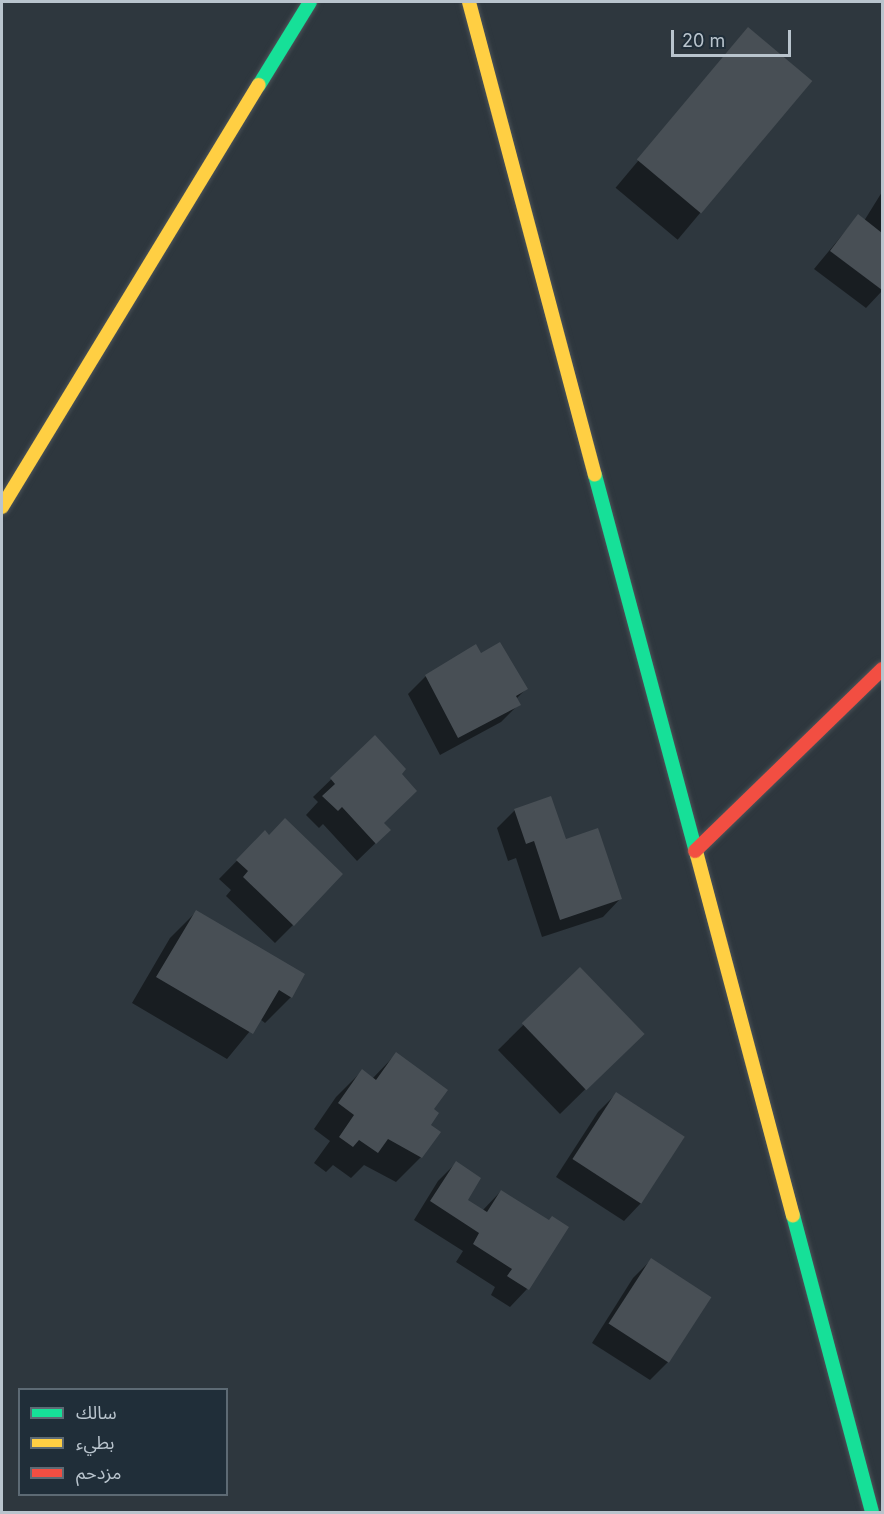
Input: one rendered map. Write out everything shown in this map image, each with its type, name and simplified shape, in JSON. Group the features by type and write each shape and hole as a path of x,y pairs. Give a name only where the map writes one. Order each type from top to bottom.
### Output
{"street":[{"path":"2,507 310,2"},
{"path":"469,2 872,1512"},
{"path":"695,851 882,669"}],"building":[{"path":"748,27 812,81 701,214 637,160"},
{"path":"858,214 882,233 882,290 830,251"},
{"path":"500,642 528,689 516,696 521,705 458,738 425,675 476,644 481,653"},
{"path":"375,735 406,769 402,774 417,791 384,823 391,830 376,844 342,807 338,811 322,796 335,784 330,778"},
{"path":"551,796 566,839 598,828 622,899 560,920 534,841 526,844 514,809"},
{"path":"285,818 343,874 294,926 243,877 248,871 236,860 265,830 269,835"},
{"path":"196,910 305,974 292,998 279,990 253,1034 156,977"},
{"path":"580,967 645,1034 586,1090 522,1023"},
{"path":"396,1052 448,1090 434,1109 439,1113 431,1125 441,1132 422,1158 388,1139 378,1153 359,1140 353,1147 339,1137 354,1115 338,1103 362,1069 376,1080"},
{"path":"616,1092 685,1137 641,1204 572,1159"},
{"path":"456,1161 481,1178 468,1200 487,1212 501,1190 549,1220 552,1216 569,1227 529,1290 507,1276 512,1269 473,1244 479,1233 430,1201"},
{"path":"651,1258 711,1297 669,1363 609,1323"}],"traffic: fast":[{"path":"259,85 310,2"},
{"path":"595,475 697,855"},
{"path":"793,1215 872,1512"}],"traffic: slow":[{"path":"469,2 595,475"},
{"path":"2,507 259,85"},
{"path":"697,855 793,1215"}],"traffic: jam":[{"path":"695,851 882,669"}]}
